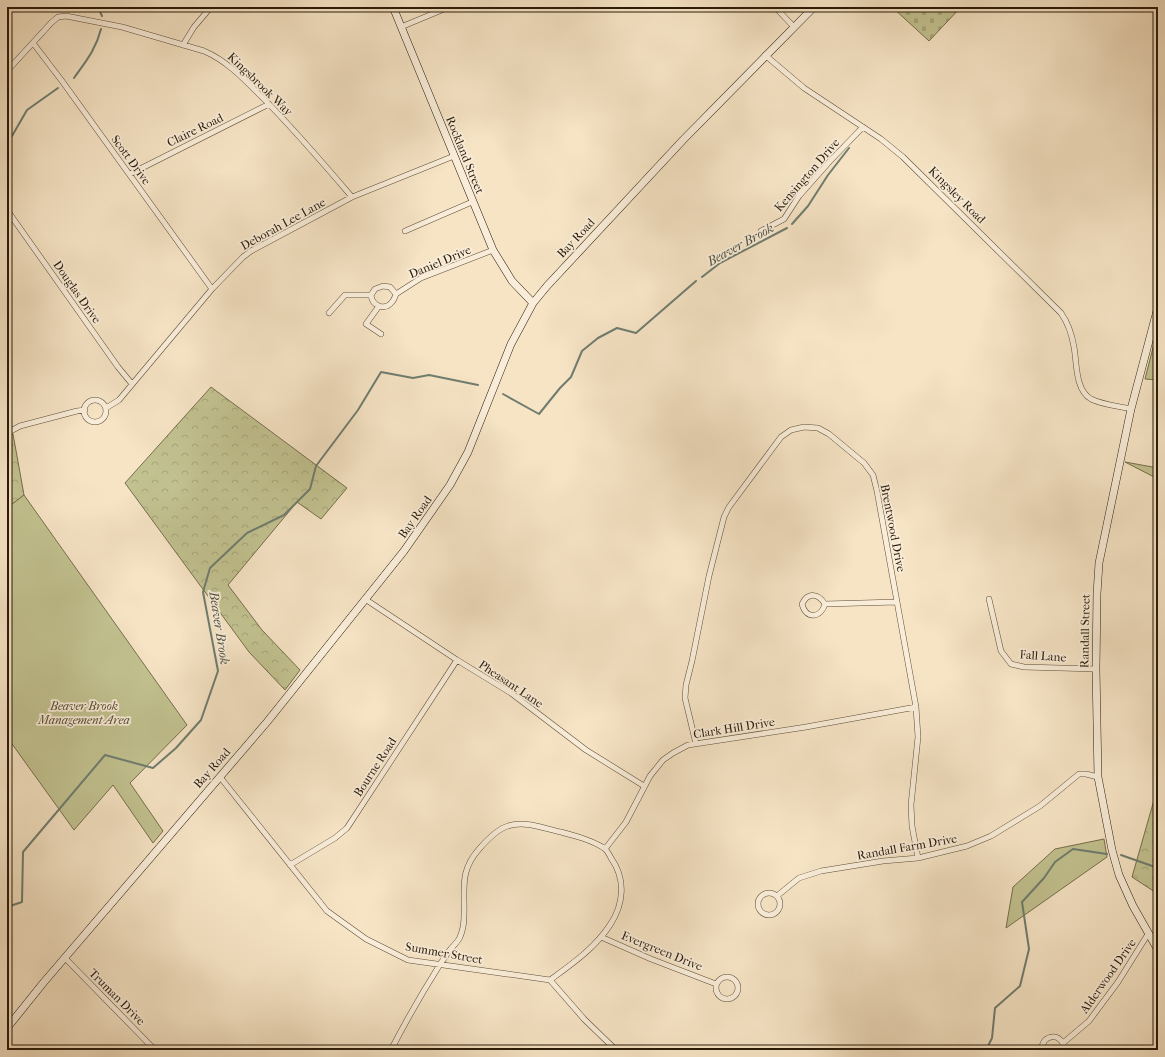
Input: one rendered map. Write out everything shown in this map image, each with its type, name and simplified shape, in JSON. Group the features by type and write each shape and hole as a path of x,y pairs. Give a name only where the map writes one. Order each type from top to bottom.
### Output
{"main road":[{"name":"Rockland Street","path":"394,7 472,202 493,250 512,281 532,303"},
{"name":"Bay Road","path":"7,1028 298,684 404,551 450,485 468,452 511,344 532,303 683,140 765,55 814,7"},
{"name":"Randall Street","path":"1158,307 1131,409 1099,563 1096,669 1098,777 1112,850 1119,875 1133,906 1158,950"}],"street":[{"path":"184,45 194,27 211,7"},
{"path":"401,27 449,7"},
{"path":"775,7 794,27"},
{"path":"1094,7 1102,7"},
{"name":"Kingsbrook Way","path":"7,72 58,17 66,16 122,28 204,50 235,70 304,141 352,197"},
{"name":"Scott Drive","path":"33,44 62,80 212,289"},
{"name":"Kingsley Road","path":"765,55 804,88 863,127 904,157 930,182 1060,313 1066,321 1070,332 1082,389 1088,397 1096,401 1131,409"},
{"name":"Claire Road","path":"130,174 269,104"},
{"name":"Kensington Drive","path":"761,231 784,219 799,196 863,127"},
{"name":"Deborah Lee Lane","path":"85,410 87,418 93,422 97,422 104,418 106,408 119,400 212,289 243,257 251,251 352,197 454,156"},
{"path":"405,230 472,202"},
{"name":"Douglas Drive","path":"7,210 118,367 132,384"},
{"name":"Daniel Drive","path":"379,306 391,304 396,294 421,278 493,250"},
{"path":"381,334 366,324 379,306 372,301 371,295 376,289 383,286 390,288 396,294"},
{"path":"329,313 345,295 371,295"},
{"path":"7,433 20,426 85,410 89,403 95,400 102,403 106,408"},
{"name":"Brentwood Drive","path":"696,744 685,698 686,685 709,576 724,517 781,437 791,430 804,427 818,428 829,434 864,463 873,476 916,707 918,737 911,805 912,826 918,858"},
{"path":"815,596 821,598 825,604 824,609 817,614 812,615 804,611 802,604 807,597 815,596"},
{"name":"Fall Lane","path":"989,599 1001,651 1011,664 1024,667 1096,669"},
{"name":"Pheasant Lane","path":"365,600 511,693 586,750 644,786"},
{"path":"825,604 897,602"},
{"name":"Bourne Road","path":"290,865 335,838 347,828 457,660"},
{"name":"Clark Hill Drive","path":"605,849 626,822 650,776 663,760 673,753 688,746 916,707"},
{"name":"Randall Farm Drive","path":"777,896 799,878 821,871 883,861 918,858 966,846 991,836 1040,806 1079,774 1098,777"},
{"name":"Summer Street","path":"220,777 327,911 366,939 408,960 550,980"},
{"path":"391,1050 440,964 460,938 464,913 464,876 466,868 480,847 501,829 513,824 534,825 579,837 605,849 615,863 621,878 622,890 620,904 611,925 578,960 550,980 584,1019 616,1050"},
{"path":"766,893 777,896 779,898 780,905 777,911 768,915 762,913 758,907 758,900 760,896 766,893"},
{"name":"Alderwood Drive","path":"1063,1043 1090,1021 1118,982 1148,934"},
{"name":"Evergreen Drive","path":"601,937 651,959 716,984"},
{"name":"Truman Drive","path":"65,958 155,1050"},
{"path":"723,977 730,978 737,984 737,992 732,998 724,999 717,994 716,984 723,977"},
{"path":"1042,1050 1042,1044 1048,1038 1057,1037 1063,1043 1064,1050"}],"green space":[{"path":"892,7 961,7 929,41"},
{"path":"1158,328 1158,380 1145,379"},
{"path":"211,387 347,488 321,519 297,502 228,585 262,630 300,670 285,690 249,652 125,483"},
{"path":"13,434 24,495 7,508 7,439"},
{"path":"1125,462 1158,468 1158,479"},
{"name":"Beaver Brook Management Area","path":"24,495 187,725 130,783 163,831 153,843 113,785 74,830 7,737 7,508"},
{"path":"1158,786 1158,894 1132,877"},
{"path":"1104,839 1107,857 1006,928 1013,887 1055,849"}],"waterway":[{"path":"98,7 102,16"},
{"path":"74,78 93,49 101,29"},
{"path":"7,140 12,136 27,110 58,88"},
{"name":"Beaver Brook","path":"792,224 808,206 828,175 849,148"},
{"name":"Beaver Brook","path":"702,277 720,263 787,228"},
{"name":"Beaver Brook","path":"503,394 539,414 571,377 582,351 598,338 617,328 636,333 696,281"},
{"name":"Beaver Brook","path":"7,907 22,902 23,852 105,755 153,768 176,748 201,720 218,671 203,592 210,568 247,533 284,515 310,489 316,466 358,410 381,372 413,378 429,375 478,385"},
{"path":"986,1050 992,1038 995,1008 1020,986 1029,949 1022,902 1044,878 1055,862 1073,849 1107,854"},
{"path":"1121,855 1158,867"}]}
